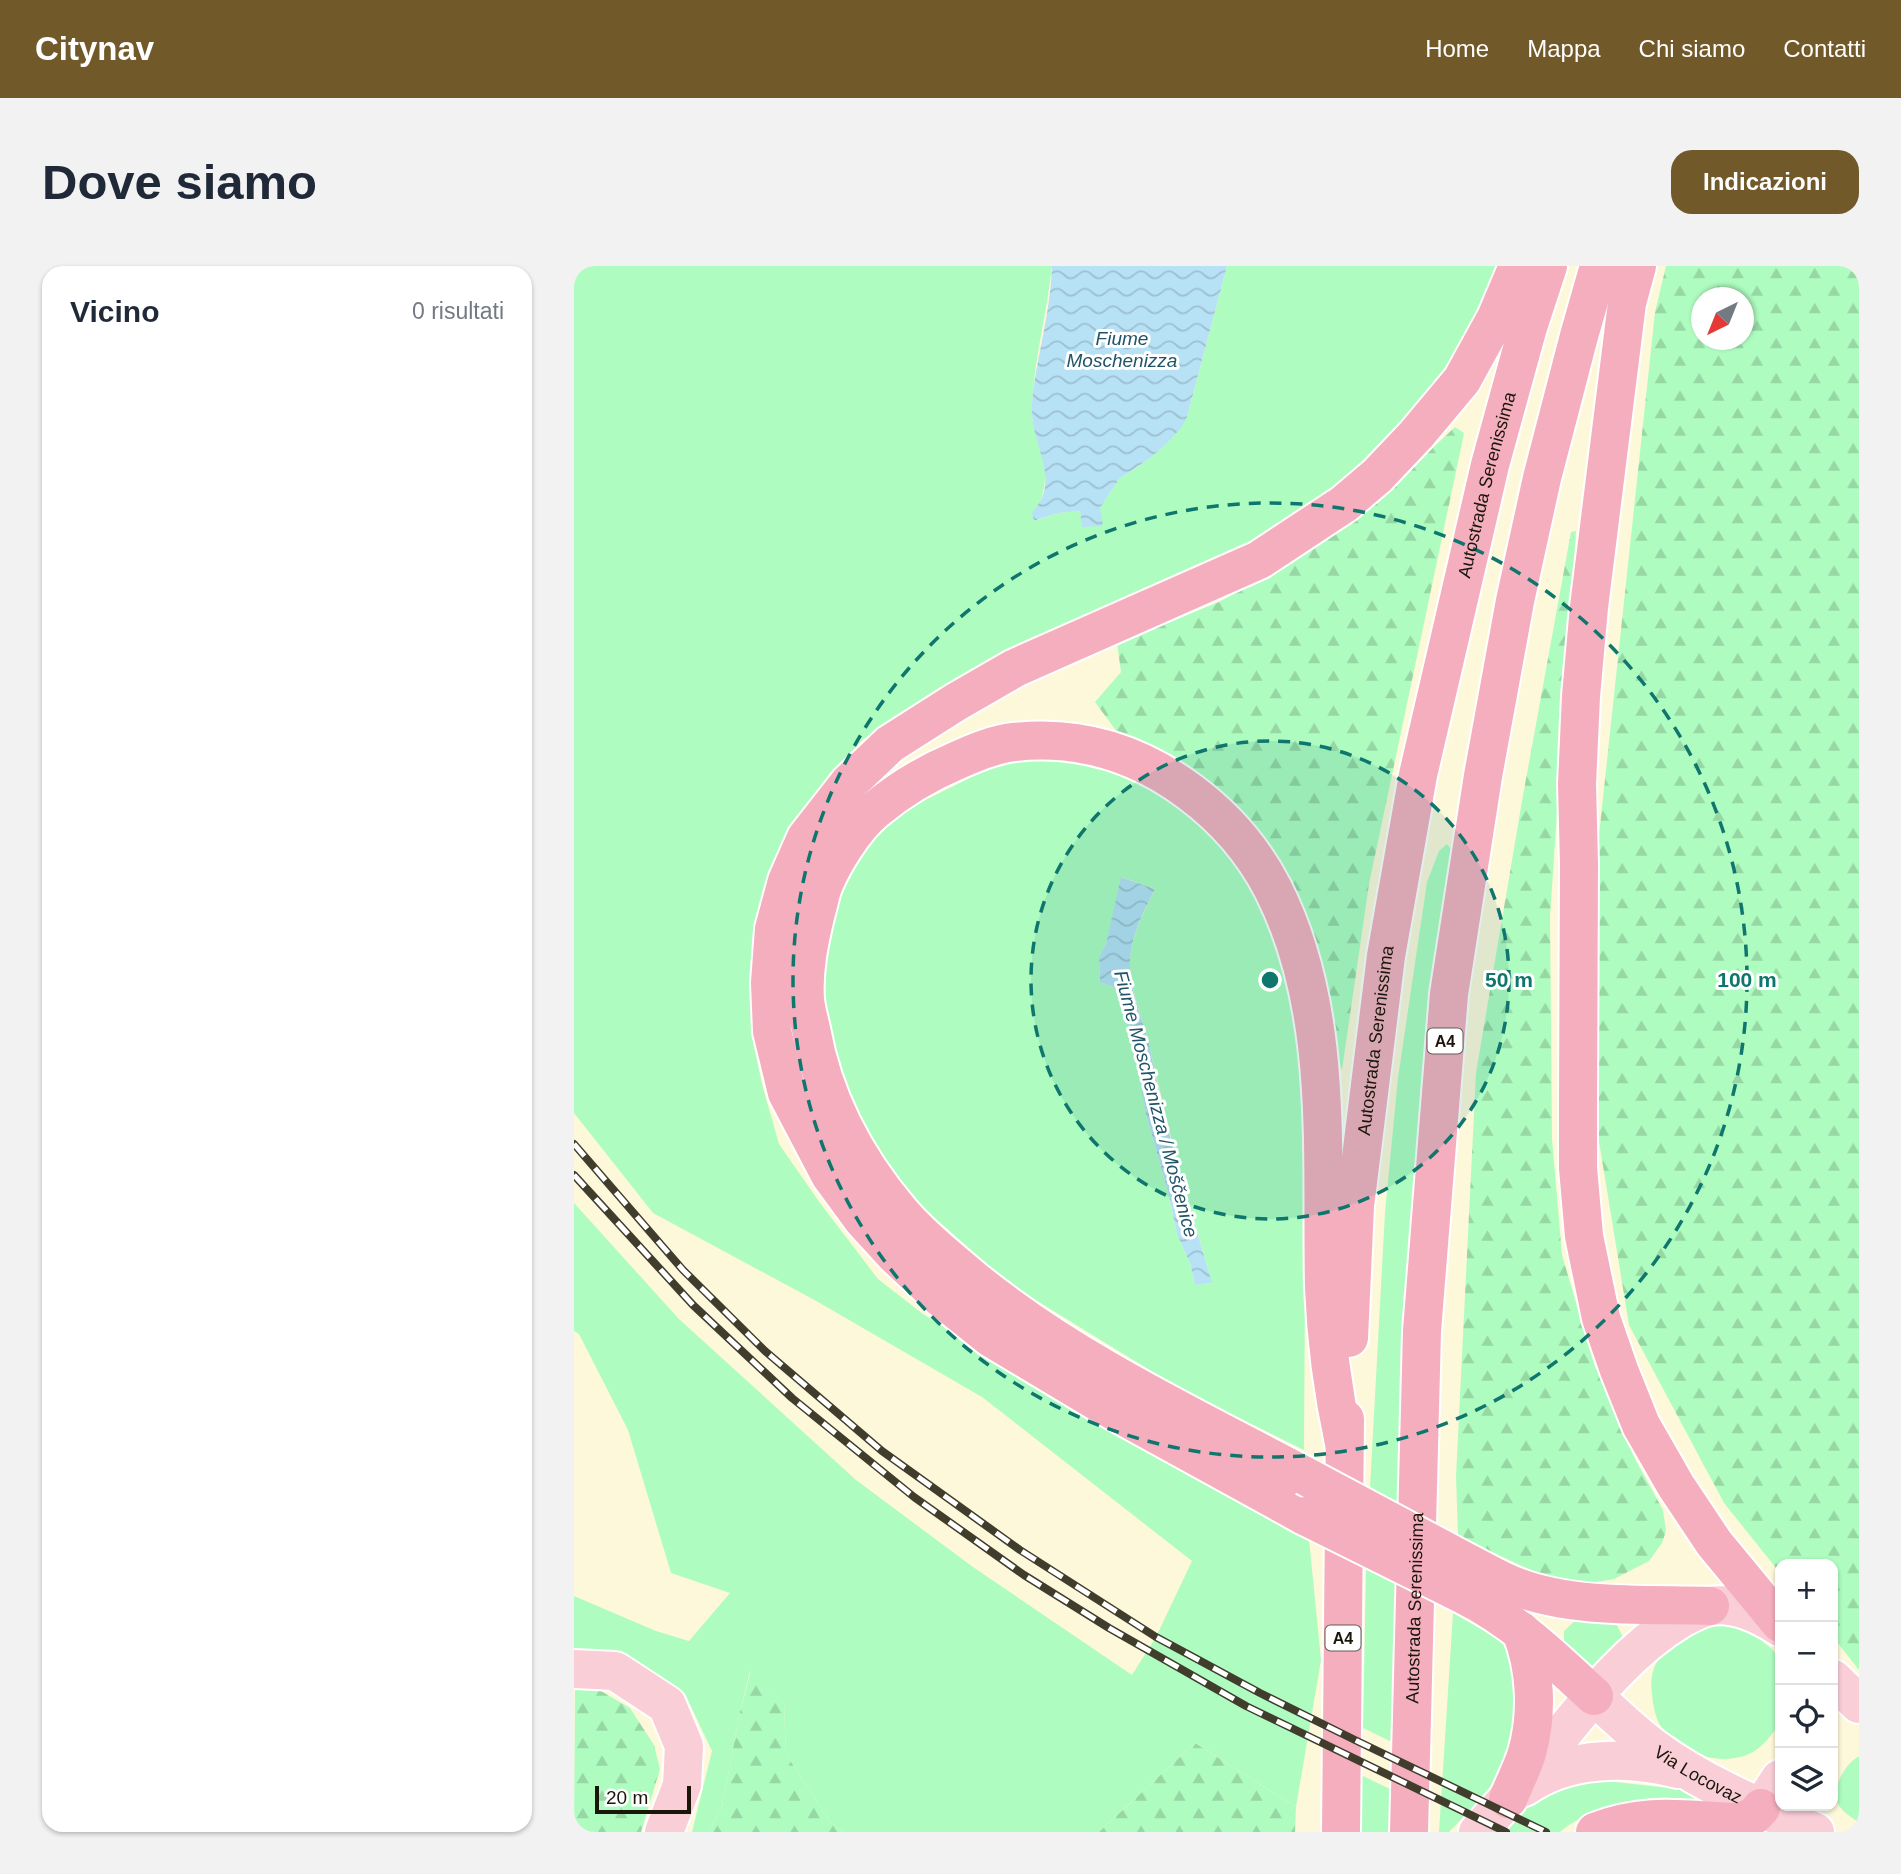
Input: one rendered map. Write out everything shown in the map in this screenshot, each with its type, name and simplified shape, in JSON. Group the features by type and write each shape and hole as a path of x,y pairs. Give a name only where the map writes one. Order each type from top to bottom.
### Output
{"highway":[{"path":"1518,266 1496,318 1462,380 1377,476 1344,504 1259,560 1015,668 890,744 849,783 806,838 787,881 774,929 770,983 772,1031 788,1093 831,1175 863,1220 895,1255 990,1338 1098,1402 1305,1516 1466,1579 1516,1587 1560,1599 1710,1606"},
{"name":"Autostrada Serenissima","path":"1341,1832 1343,1443 1355,1206 1386,956 1419,775 1455,612 1490,465 1528,327 1548,266"},
{"name":"Autostrada Serenissima","path":"1409,1832 1422,1331 1449,994 1483,776 1515,601 1542,478 1599,266"},
{"path":"1637,266 1627,303 1589,607 1581,696 1577,784 1578,1168 1584,1236 1601,1318 1641,1425 1714,1544 1778,1622"},
{"path":"1343,1443 1332,1390 1325,1293 1321,1097 1310,996 1297,945 1272,886 1242,841 1213,809 1151,766 1120,753 1072,742 1012,742 979,751 924,774 870,813 842,850 823,886 807,954 805,1000 815,1052 831,1102 853,1146 876,1181 904,1216 940,1252 999,1300 1098,1365 1305,1476 1466,1579 1488,1607 1521,1631 1594,1696"},
{"path":"1508,1799 1526,1756 1532,1726 1531,1661 1521,1631"},
{"path":"1595,1832 1627,1821 1650,1818 1744,1821 1751,1819 1771,1793"}],"main road":[{"path":"1478,1832 1594,1696 1655,1635 1690,1613 1710,1606 1734,1607 1757,1613 1775,1622"},
{"path":"574,1669 615,1671 667,1705 684,1746 682,1785 664,1832"},
{"path":"1838,1684 1859,1704"},
{"name":"Via Locovaz","path":"1594,1696 1629,1729 1692,1772 1771,1793 1815,1832"},
{"path":"1508,1799 1545,1775 1581,1763 1644,1762 1692,1772"}],"green space":[{"path":"574,266 1052,266 1033,393 1033,419 1045,474 1035,521 1058,513 1080,511 1083,527 1100,508 1119,479 1164,446 1187,417 1227,266 1497,266 1458,354 1410,417 1361,467 1321,499 1277,528 1173,583 944,687 862,740 799,815 772,877 755,971 751,1033 779,1144 878,1279 923,1314 973,1345 1309,1539 1321,1660 1296,1807 1195,1743 1099,1832 843,1832 830,1822 786,1754 784,1703 750,1671 722,1806 709,1832 692,1832 712,1751 685,1694 625,1654 574,1650 574,1596 656,1631 689,1641 730,1593 671,1573 628,1430 579,1334 574,1331 574,1203 679,1319 856,1480 973,1567 1132,1675 1156,1637 1192,1561 982,1397 818,1302 653,1213 574,1113"},
{"path":"1666,266 1859,266 1859,1670 1838,1643 1838,1559 1775,1559 1775,1567 1724,1503 1629,1325 1595,1117 1597,854 1655,312"},
{"path":"1455,427 1464,433 1369,884 1342,1070 1337,1056 1329,994 1308,928 1120,736 1095,702 1121,672 1117,643 1219,602 1309,550 1404,475"},
{"path":"1576,531 1550,916 1552,1139 1562,1255 1594,1364 1634,1457 1663,1510 1666,1531 1662,1543 1649,1561 1614,1579 1578,1585 1541,1575 1458,1536 1456,1476 1476,1073 1571,532"},
{"path":"1041,759 1095,764 1141,780 1189,814 1217,840 1239,866 1267,918 1293,998 1306,1112 1304,1450 1182,1390 1008,1283 909,1195 880,1156 841,1082 826,1018 824,982 830,925 849,873 873,841 905,810 994,766","holes":["1122,877 1155,889 1135,936 1131,976 1178,1166 1211,1283 1195,1285 1190,1263 1177,1234 1146,1114 1138,1061 1123,1000 1118,989 1100,982 1099,957 1106,944"]},
{"path":"1447,844 1452,850 1427,1043 1409,1237 1397,1502 1370,1488 1385,1212 1398,1078 1427,882 1439,851"},
{"path":"1366,1569 1399,1586 1400,1746 1363,1728"},
{"path":"1453,1613 1498,1639 1508,1649 1520,1709 1516,1737 1496,1784 1449,1832 1439,1832"},
{"path":"1577,1619 1615,1621 1622,1635 1622,1645 1594,1668 1586,1668 1564,1646 1564,1631"},
{"path":"1716,1624 1731,1626 1757,1637 1775,1653 1775,1730 1751,1753 1727,1759 1701,1755 1677,1743 1660,1725 1651,1689 1652,1673 1675,1638 1688,1631"},
{"path":"751,1670 784,1703 786,1754 830,1822 843,1832 709,1832 722,1806"},
{"path":"575,1688 601,1691 630,1708 654,1745 660,1769 641,1832 574,1832"},
{"path":"1195,1743 1296,1807 1295,1832 1099,1832"},
{"path":"1859,1756 1859,1823 1838,1804 1838,1784"},
{"path":"1359,1774 1398,1793 1398,1832 1361,1832"},
{"path":"1606,1781 1679,1789 1712,1798 1711,1806 1655,1798 1596,1812 1560,1832 1504,1832 1529,1804 1571,1782"}],"water":[{"name":"Fiume Moschenizza","path":"1052,266 1227,266 1187,417 1181,428 1164,446 1119,479 1100,508 1103,526 1082,527 1080,511 1058,513 1034,521 1032,512 1045,489 1044,465 1034,427 1032,403"},
{"name":"Fiume Moschenizza / Moščenice","path":"1121,877 1155,889 1135,935 1131,976 1170,1138 1212,1283 1195,1285 1190,1263 1177,1234 1146,1114 1132,1036 1118,989 1100,982 1099,957 1106,944"}],"railway":[{"path":"574,1144 683,1270 765,1351 882,1451 1020,1550 1156,1637 1260,1693 1546,1832"},
{"path":"574,1175 693,1305 792,1398 914,1497 1024,1575 1109,1628 1246,1706 1506,1832"}]}
